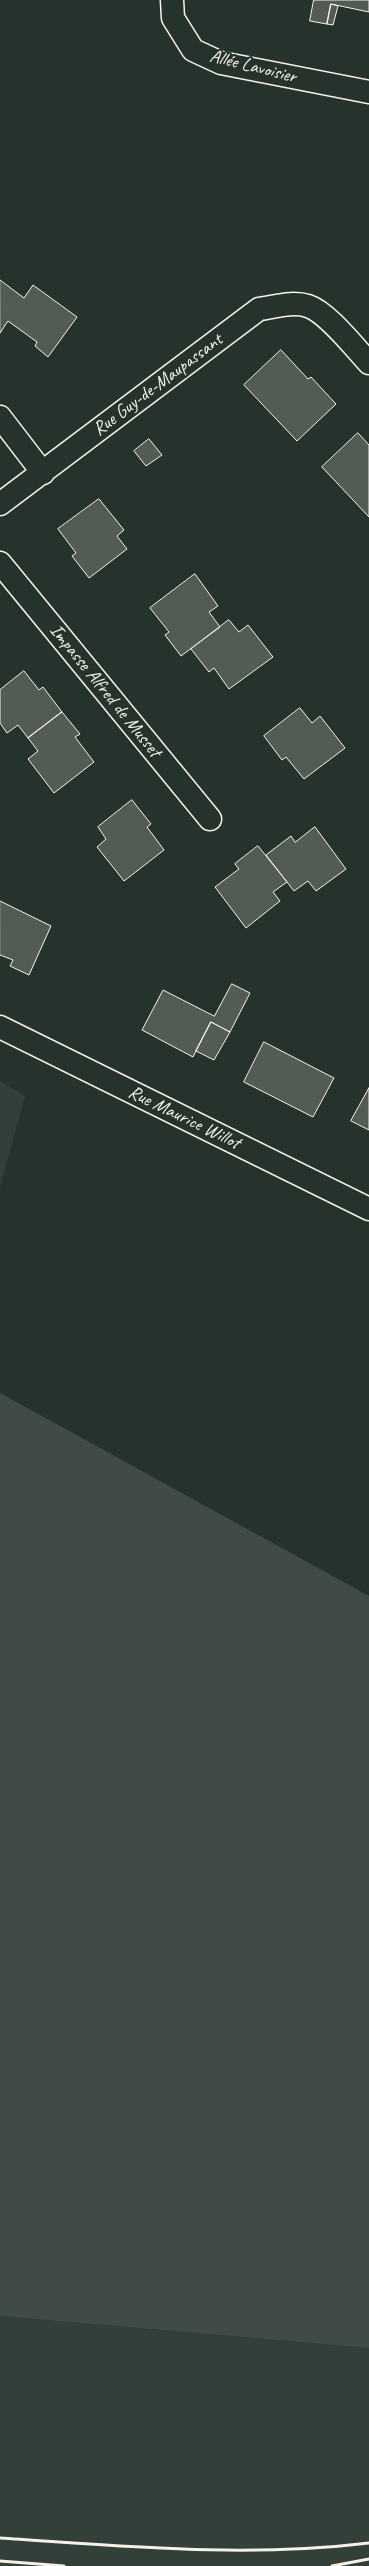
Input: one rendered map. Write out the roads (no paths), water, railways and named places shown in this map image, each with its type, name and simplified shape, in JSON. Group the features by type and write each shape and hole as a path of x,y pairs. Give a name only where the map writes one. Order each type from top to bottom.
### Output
{"street":[{"name":"Allée Lavoisier","path":"172,0 173,18 193,50 221,63 369,92"},
{"name":"Rue Guy-de-Maupassant","path":"0,504 259,310 287,304 309,306 326,318 369,363"},
{"path":"0,416 43,473"},
{"name":"Impasse Alfred de Musset","path":"0,563 210,820"},
{"name":"Rue Maurice Willot","path":"0,1027 369,1210"}],"railway":[{"path":"0,2538 138,2547 231,2550 277,2550 369,2543"},
{"path":"332,2566 369,2559"},
{"path":"0,2561 64,2566"}]}
